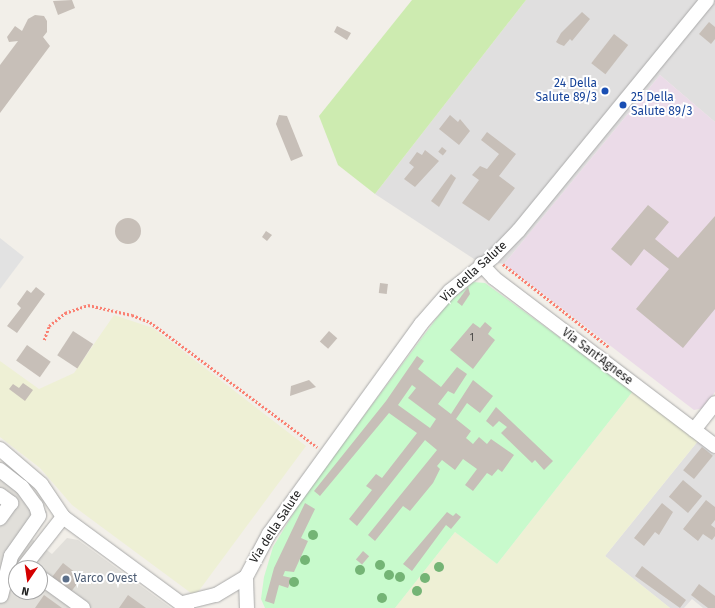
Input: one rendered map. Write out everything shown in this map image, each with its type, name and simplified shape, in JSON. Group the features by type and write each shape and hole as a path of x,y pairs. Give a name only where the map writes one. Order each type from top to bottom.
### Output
{"street":[{"name":"Via della Salute","path":"248,608 246,577 269,534 326,451 435,308 481,264 493,257 519,230 706,0"},
{"name":"Via Sant'Agnese","path":"481,264 494,278 715,446"},
{"path":"694,430 715,403"},
{"name":"Via della Salute","path":"0,449 41,484 62,517 185,606 216,594 246,577"},
{"path":"0,470 22,487 38,511 35,525 20,544 4,554"},
{"path":"0,495 11,503 0,518"},
{"path":"31,560 62,517"},
{"path":"4,554 14,560"},
{"path":"1,597 4,554"},
{"path":"48,583 83,608"},
{"path":"1,597 8,588"}],"path":[{"path":"493,257 616,353"},
{"path":"44,340 49,326 65,313 88,304 132,315 150,322 308,443 326,451"}],"shaded area":[{"path":"526,0 715,0 715,122 660,75 504,264 474,259 375,194"},
{"path":"660,75 715,122 715,392 704,408 694,410 504,264"},
{"path":"0,238 24,257 0,289"},
{"path":"698,441 715,455 715,608 703,608 692,599 684,608 670,608 605,556"},
{"path":"0,463 47,512 43,524 32,539 52,554 67,538 78,540 171,608 0,608"}],"green space":[{"path":"412,0 526,0 375,194 338,165 319,116"},
{"path":"473,282 485,283 633,391 497,564 455,532 395,608 265,608 261,599 264,577 273,547 304,496 448,303"},
{"path":"114,315 153,328 306,446 195,596 72,505 40,468 0,437 0,361 39,389 74,373"},
{"path":"633,391 698,441 605,556 670,608 395,608 455,532 497,564"}],"building":[{"path":"72,0 75,8 58,15 53,1"},
{"path":"582,12 590,19 572,41 570,39 564,46 556,42 561,33"},
{"path":"35,15 44,16 47,21 47,32 43,37 50,46 0,113 0,65 18,41 9,42 7,37 15,26 22,31 28,19"},
{"path":"709,22 715,27 715,39 711,44 699,34"},
{"path":"337,26 351,33 347,40 334,32"},
{"path":"614,34 628,45 605,74 591,63"},
{"path":"279,115 287,116 303,156 291,161 276,124"},
{"path":"450,115 458,122 460,119 470,131 459,145 439,129"},
{"path":"487,132 516,154 499,176 515,188 489,221 462,203 479,180 472,175 480,166 487,169 499,154 481,140"},
{"path":"442,147 447,151 443,155 438,152"},
{"path":"425,150 439,161 415,187 404,179 414,167 409,163 417,152 422,155"},
{"path":"451,174 456,178 439,207 431,201"},
{"path":"648,205 669,222 655,239 678,258 715,216 715,309 683,348 636,309 669,269 644,249 631,266 611,249"},
{"path":"128,218 137,222 141,231 137,240 128,244 119,240 115,231 119,222"},
{"path":"266,231 272,235 267,241 262,237"},
{"path":"380,283 388,284 387,294 379,293"},
{"path":"36,287 45,294 17,333 7,326 21,308 17,304 27,290 31,293"},
{"path":"468,287 470,294 462,306 457,302"},
{"path":"485,322 492,328 488,334 495,340 473,369 450,350 473,323 480,328"},
{"path":"73,331 93,344 77,368 57,355"},
{"path":"329,331 337,338 328,349 320,342"},
{"path":"27,345 51,362 40,377 16,361"},
{"path":"417,356 424,361 418,369 441,387 457,367 467,374 454,394 448,391 438,404 451,414 473,380 493,396 480,413 467,403 456,419 471,431 466,438 473,444 479,437 487,444 491,439 514,455 502,472 498,469 492,476 487,473 473,491 465,485 477,469 463,459 455,470 442,460 437,466 440,469 433,483 410,511 403,506 375,541 368,535 437,450 425,440 357,526 349,519 372,490 366,486 376,474 382,478 417,433 389,413 320,496 314,491 386,401","holes":["412,385 416,388 408,398 436,419 430,428 398,405"]},
{"path":"309,380 316,387 290,396 291,386"},
{"path":"23,383 33,390 25,401 9,389 13,384 19,388"},
{"path":"496,407 553,461 544,470 535,460 532,463 501,433 507,427 499,421 493,427 486,421"},
{"path":"702,447 713,456 694,479 683,470"},
{"path":"683,480 702,496 688,513 669,497"},
{"path":"706,500 715,507 715,520 711,525 715,528 715,536 712,540 703,534 698,541 683,529"},
{"path":"305,503 315,509 301,538 308,541 294,572 285,571 283,576 292,578 288,588 279,585 274,604 265,601 274,568"},
{"path":"662,503 673,512 659,535 655,532 644,546 634,538"},
{"path":"447,512 453,516 456,513 461,517 451,529 446,525 412,571 403,564"},
{"path":"363,551 369,556 362,565 356,559"},
{"name":"Varco Ovest","path":"63,563 82,578 68,595 49,580"},
{"path":"642,566 686,600 680,608 635,576"},
{"path":"699,584 715,596 715,608 708,608 691,595"},
{"path":"128,595 146,608 119,608"},
{"path":"48,598 62,608 35,608 41,600 48,600"}],"place":[{"name":"24 Della Salute 89/3","path":"605,91"},
{"name":"25 Della Salute 89/3","path":"623,105"},
{"name":"Varco Ovest","path":"66,579"}]}
